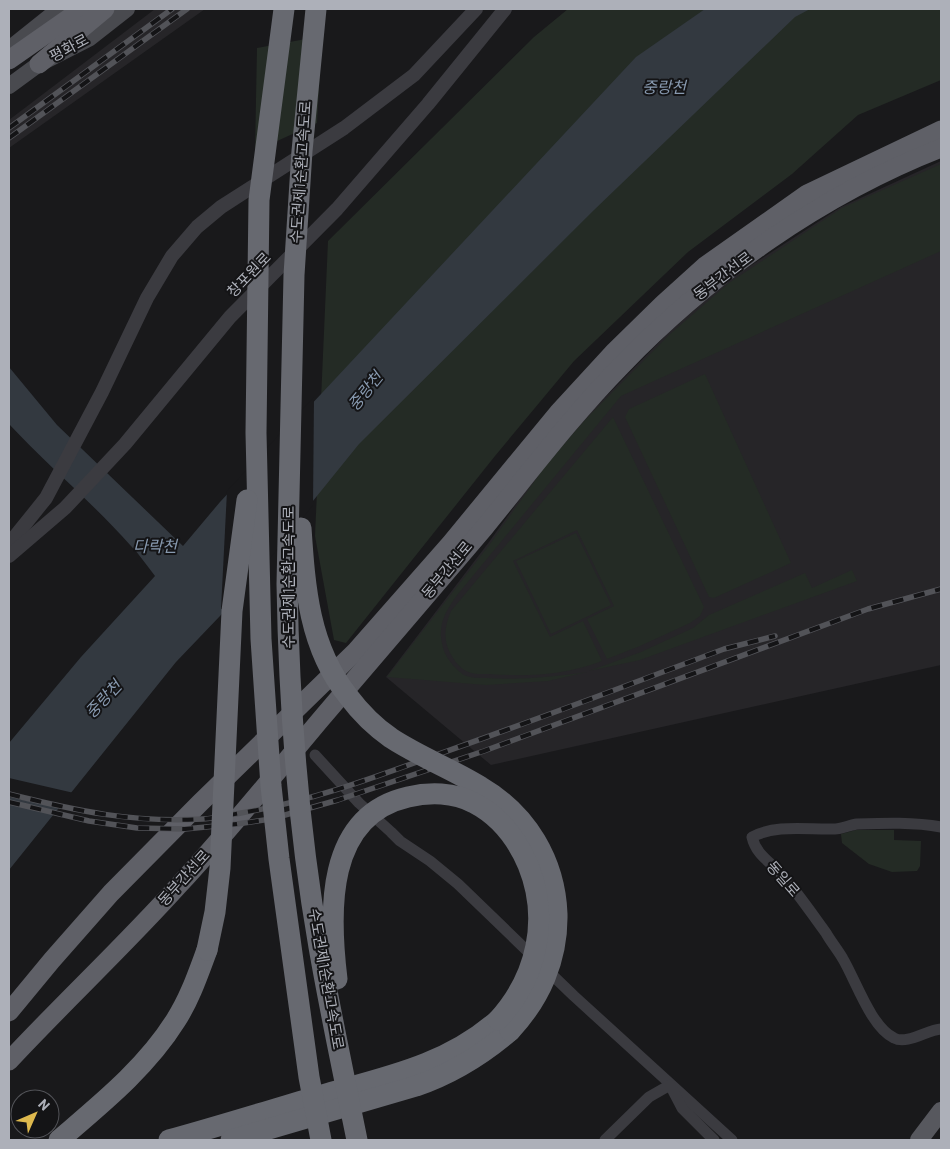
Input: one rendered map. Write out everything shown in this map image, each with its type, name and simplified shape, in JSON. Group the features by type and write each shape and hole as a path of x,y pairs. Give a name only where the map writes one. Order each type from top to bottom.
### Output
{"highway":[{"path":"9,60 82,9"},
{"path":"39,64 105,9"},
{"name":"수도권제1순환고속도로","path":"284,9 259,200 256,433 261,639 271,786 279,859 298,1006 321,1140"},
{"name":"수도권제1순환고속도로","path":"316,9 298,209 291,375 288,594 292,694 304,840 319,946 357,1140"},
{"name":"동부간선로","path":"9,1012 117,887 356,651 452,543 558,413 615,351 663,304 705,266 807,194 941,130"},
{"name":"동부간선로","path":"9,1061 116,952 202,859 484,527 579,412 662,325 722,274 799,221 878,175 941,148"},
{"path":"231,1140 433,1080 476,1057 504,1025 535,999 553,954 556,936 554,890 548,866 532,834 512,810 480,786 422,756 382,731 348,697 329,667 313,629 305,587 291,375"},
{"path":"58,1140 121,1087 151,1053 176,1020 194,984 207,950 215,912 220,868 232,611 256,433"},
{"path":"361,1140 336,973 334,887 340,860 352,836 372,814 389,803 405,797 425,794 442,794 467,800 494,816 512,836 523,853 534,880 538,897 537,944 525,981 508,1008 504,1025"},
{"path":"169,1140 390,1076 431,1062 504,1025"}],"main road":[{"path":"9,49 59,9"},
{"name":"평화로","path":"9,86 39,64 90,38 127,9"},
{"path":"918,1140 941,1111"}],"street":[{"path":"9,544 46,498 102,392 147,298 172,256 197,227 221,207 344,128 414,75 476,9"},
{"name":"창포원로","path":"9,556 65,508 125,444 230,317 337,209 428,104 505,9"},
{"path":"315,756 359,803 400,841 430,860 458,884 574,996 732,1140"},
{"name":"동일로","path":"941,827 924,824 855,824 838,829 778,829 752,837 754,848 783,876 819,923 843,959 869,1010 888,1035 896,1040 906,1040 941,1029"},
{"path":"605,1140 649,1097 670,1085"},
{"path":"670,1085 682,1108 714,1140"}],"shaded area":[{"path":"155,9 205,9 9,148 9,120"},
{"path":"568,9 939,9 941,10 941,80 858,115 792,174 688,252 574,361 495,456 346,643 334,640 315,536 328,241 534,37"},
{"path":"322,36 317,123 255,151 257,48"},
{"path":"941,161 941,665 491,765 386,677 489,542 545,464 584,419 668,333 727,281 841,207"},
{"path":"941,164 941,251 621,396 458,594 445,614 441,627 444,651 455,667 466,676 499,679 549,677 587,672 548,681 486,685 387,677 490,544 546,465 585,420 669,335 729,283 842,208"},
{"path":"705,374 791,563 714,598 709,597 625,417 629,409"},
{"path":"613,417 704,607 700,616 690,623 607,659 587,619 614,606 577,530 513,561 550,637 583,621 602,661 561,672 532,675 478,674 465,670 455,661 446,643 447,624 451,611"},
{"path":"576,533 611,605 551,634 516,561"},
{"path":"852,570 857,581 640,660 589,671 641,652 693,628 709,615 805,573 812,588"},
{"path":"856,830 894,830 894,840 921,841 920,866 917,871 892,872 869,864 842,843 841,834"}],"water":[{"name":"중랑천","path":"705,9 810,9 795,17 594,210 359,444 220,616 176,662 9,870 9,743 81,657 155,576 116,530 9,424 9,367 57,425 183,546 220,502 636,57"}],"pier":[{"path":"314,397 313,505 228,610 221,609 227,491"},
{"path":"9,778 74,793 62,808 9,797"}],"railway":[{"path":"9,128 172,9"},
{"path":"9,138 187,9"},
{"path":"9,802 89,821 137,828 185,829 271,819 338,800 484,751 868,609 941,589"},
{"path":"9,794 58,806 105,814 177,820 217,817 291,803 364,781 724,649 775,636"}],"water label":[{"name":"다락천","path":"155,546"}]}
